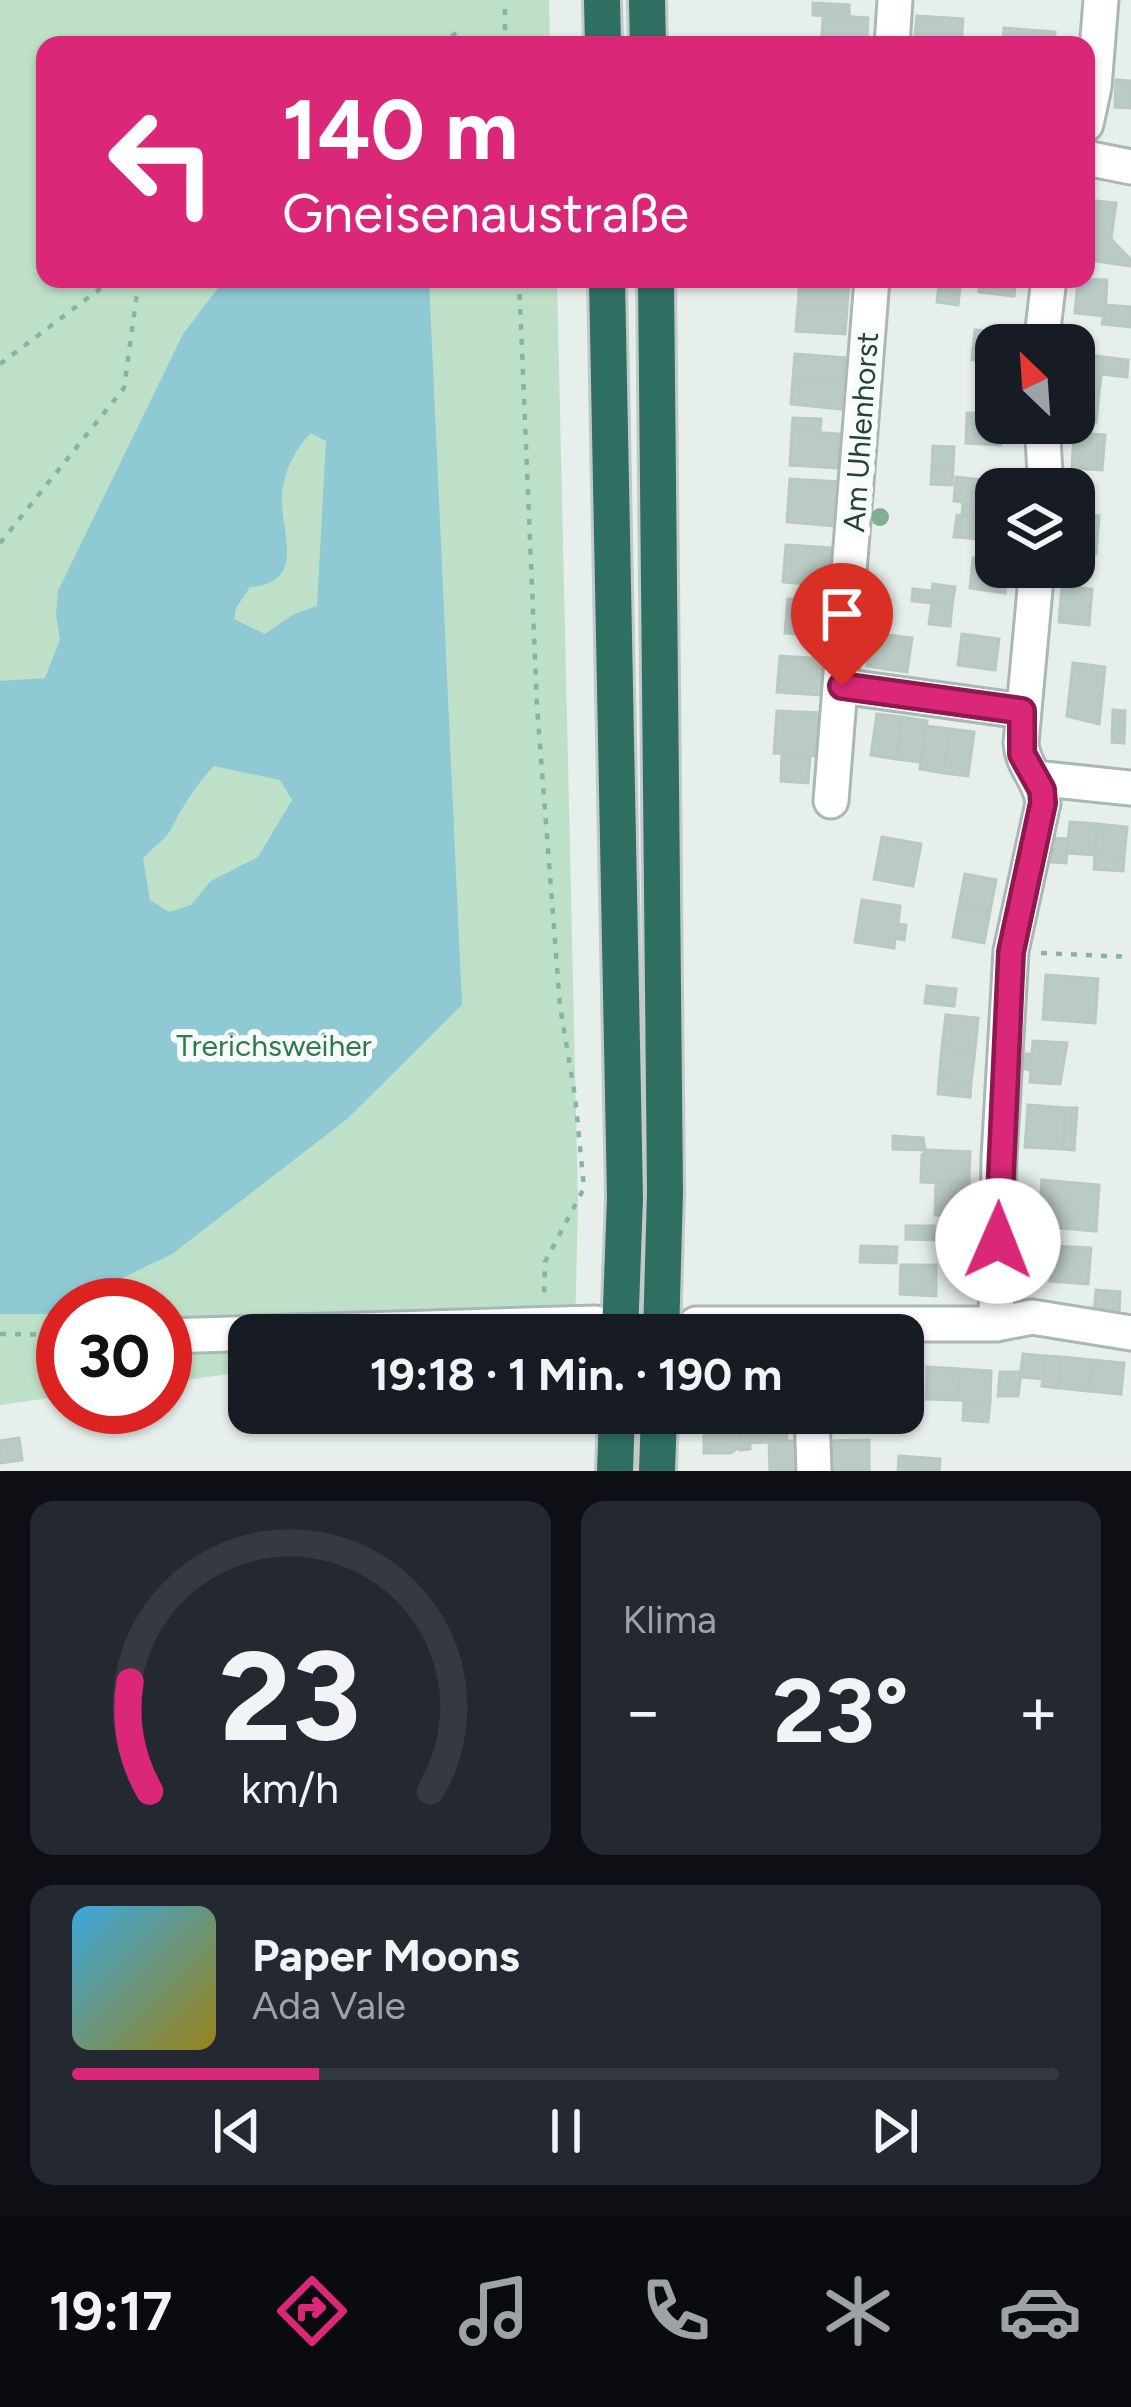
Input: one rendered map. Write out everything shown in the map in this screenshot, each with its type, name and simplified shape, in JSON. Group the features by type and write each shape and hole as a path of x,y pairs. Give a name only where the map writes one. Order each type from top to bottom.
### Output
{"highway":[{"path":"602,0 603,36"},
{"path":"647,0 647,36"},
{"path":"607,288 625,1198 610,1314"},
{"path":"656,288 665,1192 677,1314"},
{"path":"615,1471 616,1434"},
{"path":"657,1471 658,1434"}],"street":[{"path":"893,36 895,0"},
{"path":"1095,50 1101,0"},
{"path":"1095,160 1131,167"},
{"name":"Am Uhlenhorst","path":"831,801 871,288"},
{"path":"1044,324 1048,288"},
{"path":"996,1324 999,1158 1011,952 1043,803 1022,754 1035,588"},
{"path":"842,686 1022,711"},
{"path":"1035,778 1131,788"},
{"path":"924,1326 996,1324 1032,1317 1131,1334"},
{"path":"192,1335 228,1335"},
{"path":"813,1434 814,1471"}],"path":[{"path":"505,36 506,0"},
{"path":"451,36 462,28"},
{"path":"0,364 101,288"},
{"path":"0,543 124,388 138,288"},
{"path":"519,288 537,706 560,1006 584,1188 545,1262 546,1314"},
{"path":"1011,952 1131,957"},
{"path":"0,1334 36,1335"}],"green space":[{"name":"Trerichsweiher","path":"0,0 549,0 550,36 36,36 36,288 557,288 578,1201 575,1314 228,1314 228,1374 192,1379 192,1278 36,1278 36,1400 0,1405"}],"water":[{"name":"Trerichsweiher","path":"218,288 429,288 462,1005 347,1119 172,1254 122,1278 36,1278 36,1314 0,1314 0,681 45,678 60,640 58,591 183,334","holes":["311,433 326,441 317,606 294,614 265,634 234,619 250,587 268,583 285,565 283,485 291,461","214,766 280,780 292,800 258,857 211,881 191,905 169,912 150,900 143,859 167,835"]}],"building":[{"path":"813,3 849,5 849,17 813,15"},
{"path":"823,15 868,18 867,36 822,36"},
{"path":"917,16 963,19 962,36 915,36"},
{"path":"1004,28 1055,32 1055,36 1004,36"},
{"path":"1116,80 1131,81 1131,108 1115,107"},
{"path":"1095,201 1116,203 1111,239 1095,237"},
{"path":"1095,237 1111,239 1131,266 1095,261"},
{"path":"1095,280 1107,280 1105,316 1075,313 1077,288 1095,288"},
{"path":"799,288 849,288 847,308 798,305"},
{"path":"939,288 960,288 958,305 937,302"},
{"path":"979,288 1015,288 1014,296 979,292"},
{"path":"798,305 847,308 845,334 796,331"},
{"path":"1106,305 1131,307 1130,327 1102,324"},
{"path":"795,354 845,358 843,383 793,379"},
{"path":"1095,356 1103,357 1099,393 1095,393"},
{"path":"1103,357 1128,360 1127,377 1101,374"},
{"path":"793,379 843,383 841,409 791,404"},
{"path":"967,413 975,413 975,444 966,443"},
{"path":"793,418 821,419 820,432 792,430"},
{"path":"792,430 840,434 838,468 790,465"},
{"path":"1095,434 1105,435 1102,470 1072,468 1073,444 1095,444"},
{"path":"933,446 954,447 953,467 932,466"},
{"path":"932,466 953,467 952,485 931,484"},
{"path":"956,477 975,479 975,517 962,516 963,502 954,501"},
{"path":"790,479 839,482 835,526 787,522"},
{"path":"957,515 975,516 975,539 954,537"},
{"path":"1095,516 1099,516 1095,554"},
{"path":"786,545 831,548 829,586 783,582"},
{"path":"973,558 975,588 1006,588 1005,593 970,588"},
{"path":"933,584 955,587 952,605 912,601 913,589 932,591"},
{"path":"1062,588 1092,589 1089,625 1059,622"},
{"path":"788,599 829,602 827,636 785,633"},
{"path":"932,603 952,605 950,626 929,624"},
{"path":"871,633 912,638 907,672 867,666"},
{"path":"962,634 999,639 995,670 958,665"},
{"path":"780,656 823,659 821,695 777,692"},
{"path":"1073,663 1105,667 1099,724 1067,716"},
{"path":"1113,710 1125,711 1124,743 1112,742"},
{"path":"777,711 821,713 818,756 774,753"},
{"path":"877,714 902,717 896,759 871,755"},
{"path":"902,717 927,721 921,762 896,759"},
{"path":"926,726 950,729 944,773 920,769"},
{"path":"950,729 974,732 968,776 944,773"},
{"path":"782,754 810,756 808,783 781,781"},
{"path":"1070,822 1097,824 1095,855 1067,853"},
{"path":"1097,824 1127,827 1124,857 1095,855"},
{"path":"882,837 921,844 913,886 874,879"},
{"path":"1053,838 1068,839 1066,863 1051,862"},
{"path":"1095,855 1124,857 1123,871 1094,869"},
{"path":"965,874 996,880 990,911 959,905"},
{"path":"862,900 900,906 898,924 906,925 904,940 895,938 894,948 855,942"},
{"path":"959,905 990,911 984,943 953,937"},
{"path":"1046,975 1098,979 1095,1023 1043,1019"},
{"path":"927,986 956,989 954,1006 925,1003"},
{"path":"946,1015 978,1018 975,1050 942,1047"},
{"path":"1033,1041 1067,1043 1060,1084 1030,1082 1026,1054 1032,1054"},
{"path":"942,1047 975,1050 971,1082 939,1079"},
{"path":"939,1079 971,1082 970,1097 938,1094"},
{"path":"1028,1105 1066,1108 1063,1149 1025,1147"},
{"path":"1066,1108 1077,1108 1074,1150 1063,1149"},
{"path":"893,1136 923,1138 925,1150 893,1149"},
{"path":"928,1150 970,1152 969,1184 921,1182 922,1155"},
{"path":"1042,1180 1099,1185 1096,1231 1039,1226"},
{"path":"936,1183 969,1184 967,1216 935,1215"},
{"path":"906,1226 934,1226 934,1240 906,1239"},
{"path":"861,1246 897,1247 896,1263 860,1262"},
{"path":"1053,1246 1091,1248 1088,1284 1050,1281"},
{"path":"901,1265 936,1265 936,1296 900,1294"},
{"path":"1096,1290 1120,1292 1119,1315 1094,1314"},
{"path":"1023,1354 1045,1356 1043,1379 1020,1377"},
{"path":"1045,1356 1061,1357 1058,1388 1042,1386"},
{"path":"1061,1357 1092,1360 1089,1391 1058,1388"},
{"path":"1092,1360 1124,1363 1121,1394 1089,1391"},
{"path":"927,1367 959,1369 958,1400 926,1399"},
{"path":"959,1369 991,1371 990,1402 958,1400"},
{"path":"1000,1372 1021,1372 1018,1396 998,1396"},
{"path":"964,1401 990,1402 988,1422 963,1420"},
{"path":"704,1434 740,1434 740,1446 731,1453 704,1453"},
{"path":"740,1434 786,1434 787,1441 750,1443 750,1449 740,1450"},
{"path":"19,1438 22,1460 0,1463 0,1441"},
{"path":"869,1440 869,1471 824,1471 824,1441"},
{"path":"769,1441 796,1441 797,1471 770,1471"},
{"path":"899,1456 940,1459 939,1471 898,1471"}],"route":[{"path":"842,686 1022,711 1022,754 1042,790 1043,803 1011,952 998,1241"}]}
